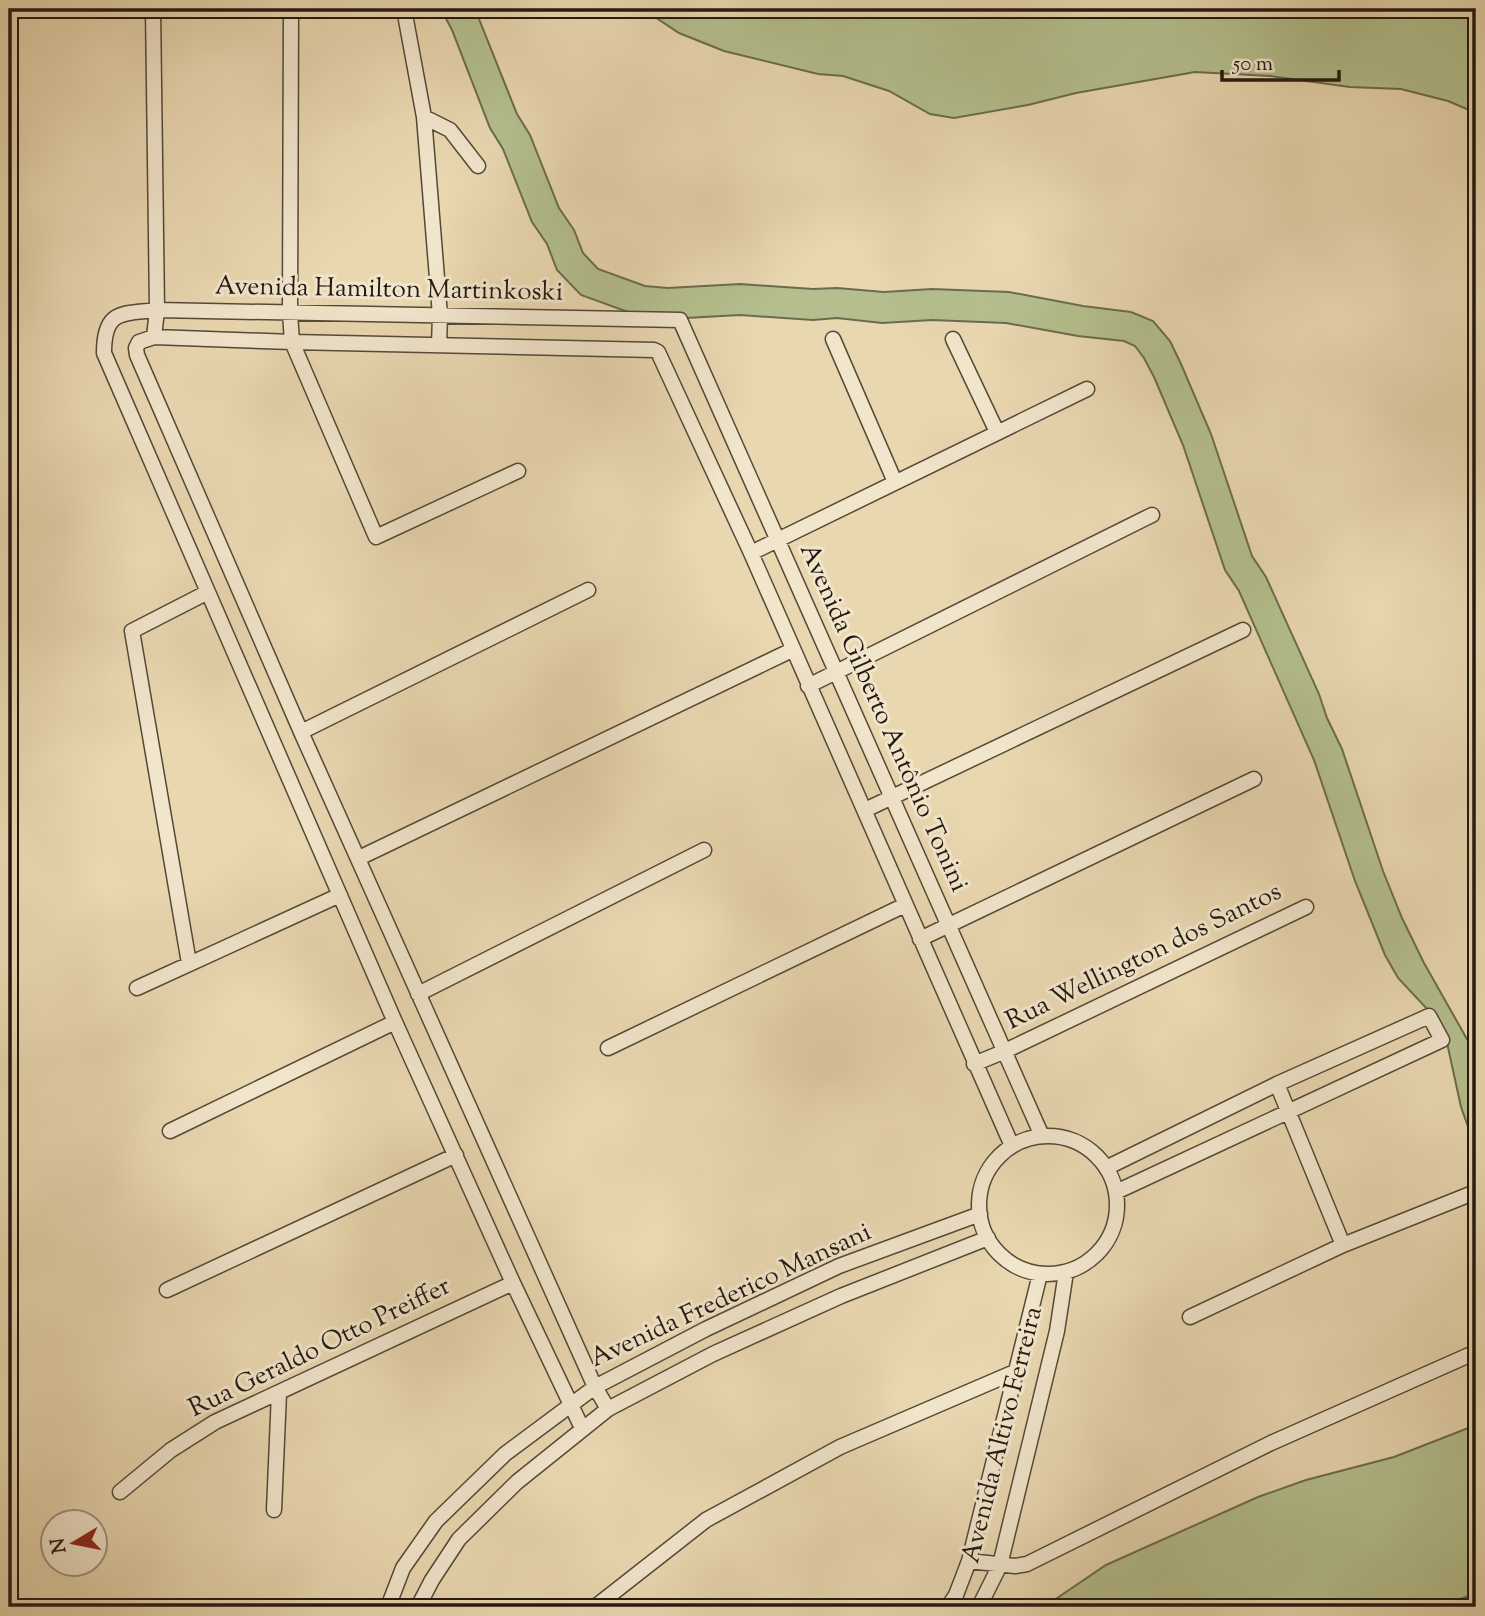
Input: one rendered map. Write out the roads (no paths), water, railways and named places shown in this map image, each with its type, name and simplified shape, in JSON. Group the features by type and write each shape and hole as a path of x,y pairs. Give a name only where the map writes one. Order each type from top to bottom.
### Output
{"street":[{"path":"153,9 157,310 154,337"},
{"path":"291,9 292,342 376,537 518,471"},
{"path":"404,9 424,117 440,316 439,345"},
{"path":"424,117 450,130 478,166"},
{"name":"Avenida Hamilton Martinkoski","path":"208,592 104,353 104,332 110,321 124,314 157,310 680,320"},
{"name":"Avenida Gilberto Antônio Tonini","path":"680,320 1042,1136"},
{"name":"Avenida Hamilton Martinkoski","path":"301,732 137,355 139,342 154,337 654,349"},
{"path":"833,339 895,482"},
{"path":"953,339 997,432"},
{"name":"Avenida Gilberto Antônio Tonini","path":"654,349 662,356 751,553 1012,1146"},
{"path":"751,553 1087,389"},
{"path":"808,686 1152,515"},
{"path":"588,590 301,732 595,1387 608,1409"},
{"path":"189,963 132,631 208,592 395,1022 582,1428"},
{"path":"865,810 1243,631"},
{"path":"359,858 792,650"},
{"path":"920,939 1254,779"},
{"path":"418,994 704,850"},
{"path":"138,988 340,895"},
{"path":"608,1048 905,905"},
{"name":"Rua Wellington dos Santos","path":"974,1064 1306,907"},
{"path":"1106,1168 1277,1084 1429,1016 1442,1040 1116,1192"},
{"path":"170,1131 395,1022"},
{"path":"1277,1084 1343,1245"},
{"path":"1042,1136 1066,1138 1078,1143 1098,1158 1106,1168 1116,1192 1116,1217 1107,1241 1090,1260 1066,1272 1040,1273 1016,1266 1005,1258 988,1238 980,1214 979,1201 985,1177 998,1157 1012,1146 1042,1136"},
{"path":"167,1290 456,1155"},
{"path":"1190,1317 1343,1245 1473,1193"},
{"name":"Avenida Frederico Mansani","path":"388,1607 403,1568 436,1521 505,1454 595,1387 706,1329 839,1266 980,1214"},
{"name":"Avenida Frederico Mansani","path":"418,1607 459,1539 517,1482 608,1409 713,1354 841,1296 988,1238"},
{"name":"Avenida Altivo Ferreira","path":"979,1607 1000,1565 1057,1332 1066,1272"},
{"name":"Avenida Altivo Ferreira","path":"948,1607 970,1561 1040,1273"},
{"name":"Rua Geraldo Otto Preiffer","path":"120,1492 171,1450 215,1422 513,1283"},
{"path":"970,1561 1000,1565 1027,1564 1271,1444 1476,1352"},
{"path":"595,1607 706,1520 841,1447 1017,1371"},
{"path":"274,1510 279,1393"}],"waterway":[{"path":"1442,1607 1476,1594"}]}
